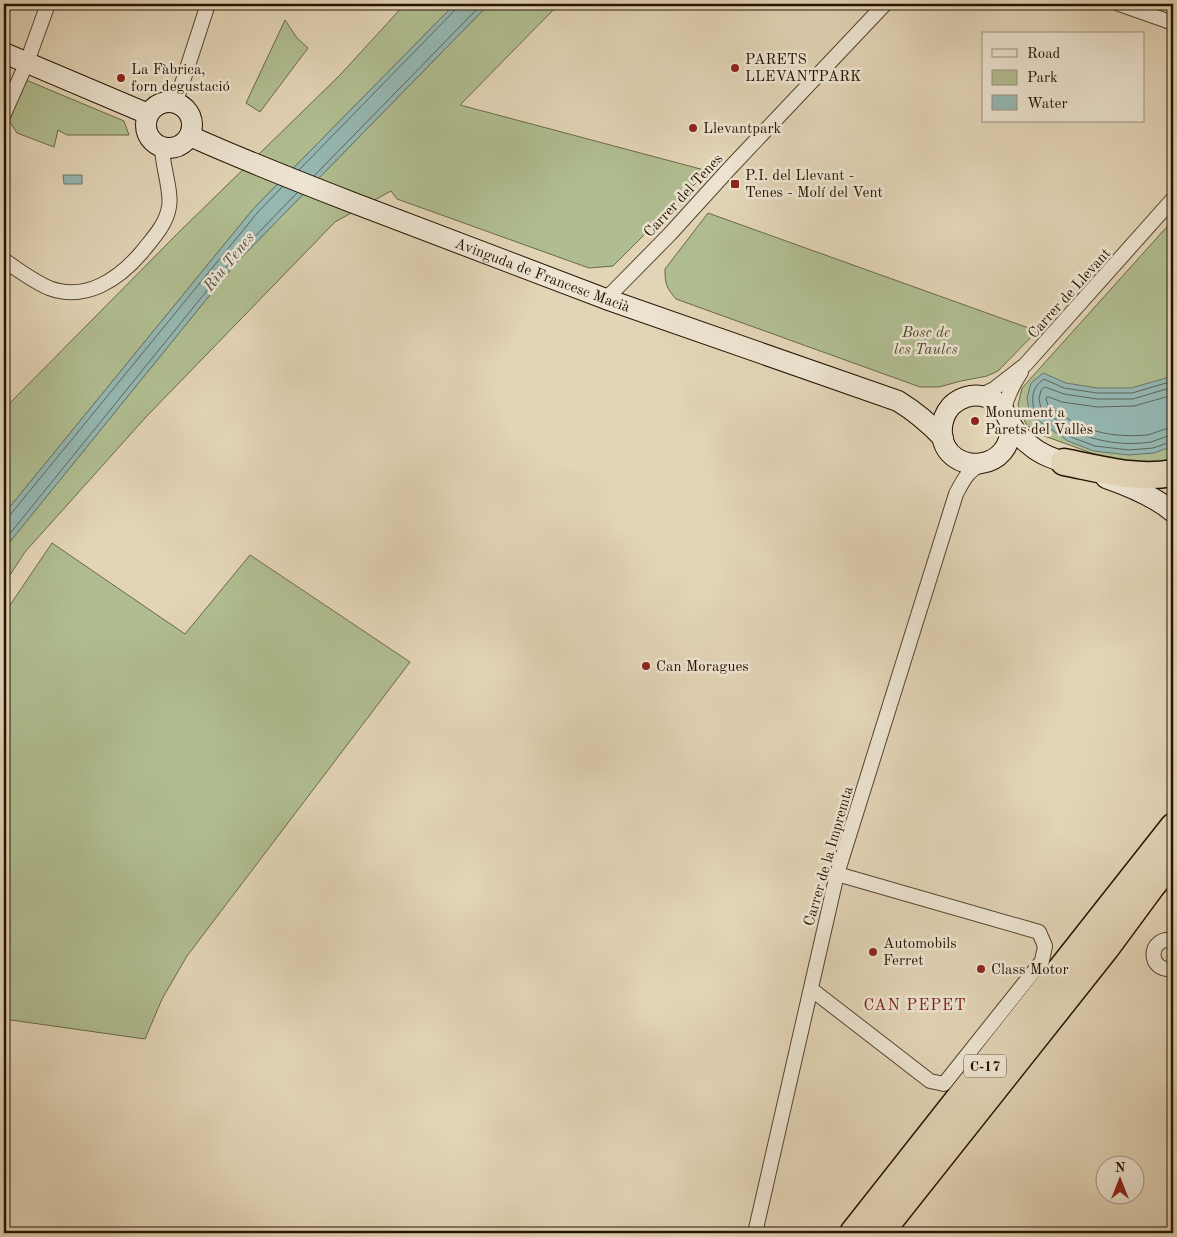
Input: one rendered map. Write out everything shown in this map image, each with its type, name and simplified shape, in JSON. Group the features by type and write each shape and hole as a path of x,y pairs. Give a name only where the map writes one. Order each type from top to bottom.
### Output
{"highway":[{"path":"1053,458 1126,474 1156,475 1173,473"},
{"path":"1144,880 1173,819"},
{"name":"C-17","path":"880,1233 1100,956 1173,828"},
{"name":"C-17","path":"853,1233 1144,880 1173,858"},
{"path":"1144,880 1173,869"}],"street":[{"path":"4,114 27,62 48,4"},
{"path":"175,102 208,4"},
{"name":"Carrer del Tenes","path":"606,299 670,234 724,174 886,4"},
{"path":"1119,4 1173,23"},
{"path":"4,52 148,114"},
{"path":"175,102 187,110 190,115 192,129 190,136 175,148 162,147 152,140 148,134 146,121 148,114 159,104 175,102"},
{"name":"Avinguda de Francesc Macià","path":"190,136 244,161 606,299 898,401"},
{"path":"4,260 24,275 50,288 64,291 78,292 89,290 105,284 119,275 140,255 166,219 170,204 162,159 162,147"},
{"name":"Carrer de Llevant","path":"979,396 994,389 1026,365 1173,199"},
{"path":"956,494 969,472 1003,452 1007,445 1011,430 1007,416 1006,399 1013,384 1026,365"},
{"path":"956,494 956,464 947,446 942,429 943,420 953,404 960,399 969,396 979,396 994,400 1018,434 1053,458 1129,486 1166,506 1173,512"},
{"path":"898,401 924,404 953,404"},
{"path":"898,401 917,413 931,426 958,459 966,463 974,464 1014,454 1053,458"},
{"path":"1129,486 1173,492"},
{"name":"Carrer de la Impremta","path":"755,1233 837,874 956,494"},
{"path":"811,989 930,1081 944,1084 1042,961 1045,946 1039,932 837,874"},
{"path":"1173,940 1162,940 1153,952 1158,966 1163,969 1173,969"}],"green space":[{"path":"405,4 455,4 254,208 4,514 4,409 178,233 340,75"},
{"path":"489,4 559,4 460,105 708,171 613,266 589,268 397,199 391,191 335,222 146,417 25,552 4,584 4,549 235,264"},
{"path":"285,20 297,38 308,48 260,112 246,103"},
{"path":"26,80 124,121 129,135 67,135 58,130 54,147 17,133 8,119"},
{"name":"Bosc de les Taules","path":"708,213 1037,331 998,371 987,376 939,387 920,387 676,299 667,285 665,269"},
{"path":"1173,220 1173,462 1122,464 1036,433 1026,424 1018,405 1022,388"},
{"path":"52,543 185,634 250,555 410,662 187,956 162,999 145,1039 4,1019 4,614"}],"water":[{"name":"Riu Tenes","path":"455,4 489,4 235,264 4,549 4,514 254,208"},
{"path":"63,175 82,175 82,184 64,184"},
{"path":"1043,373 1066,383 1097,388 1131,388 1173,376 1173,446 1154,453 1129,455 1094,451 1068,441 1030,415 1027,398 1031,383"}],"place":[{"name":"PARETS LLEVANTPARK","path":"735,68"},
{"name":"La Fàbrica, forn degustació","path":"121,78"},
{"name":"Llevantpark","path":"693,128"},
{"name":"P.I. del Llevant - Tenes - Molí del Vent","path":"735,184"},
{"name":"Monument a Parets del Vallès","path":"975,421"},
{"name":"Can Moragues","path":"646,666"},
{"name":"Automobils Ferret","path":"873,952"},
{"name":"Class Motor","path":"981,969"}],"district":[{"name":"CAN PEPET","path":"915,1004"}]}
